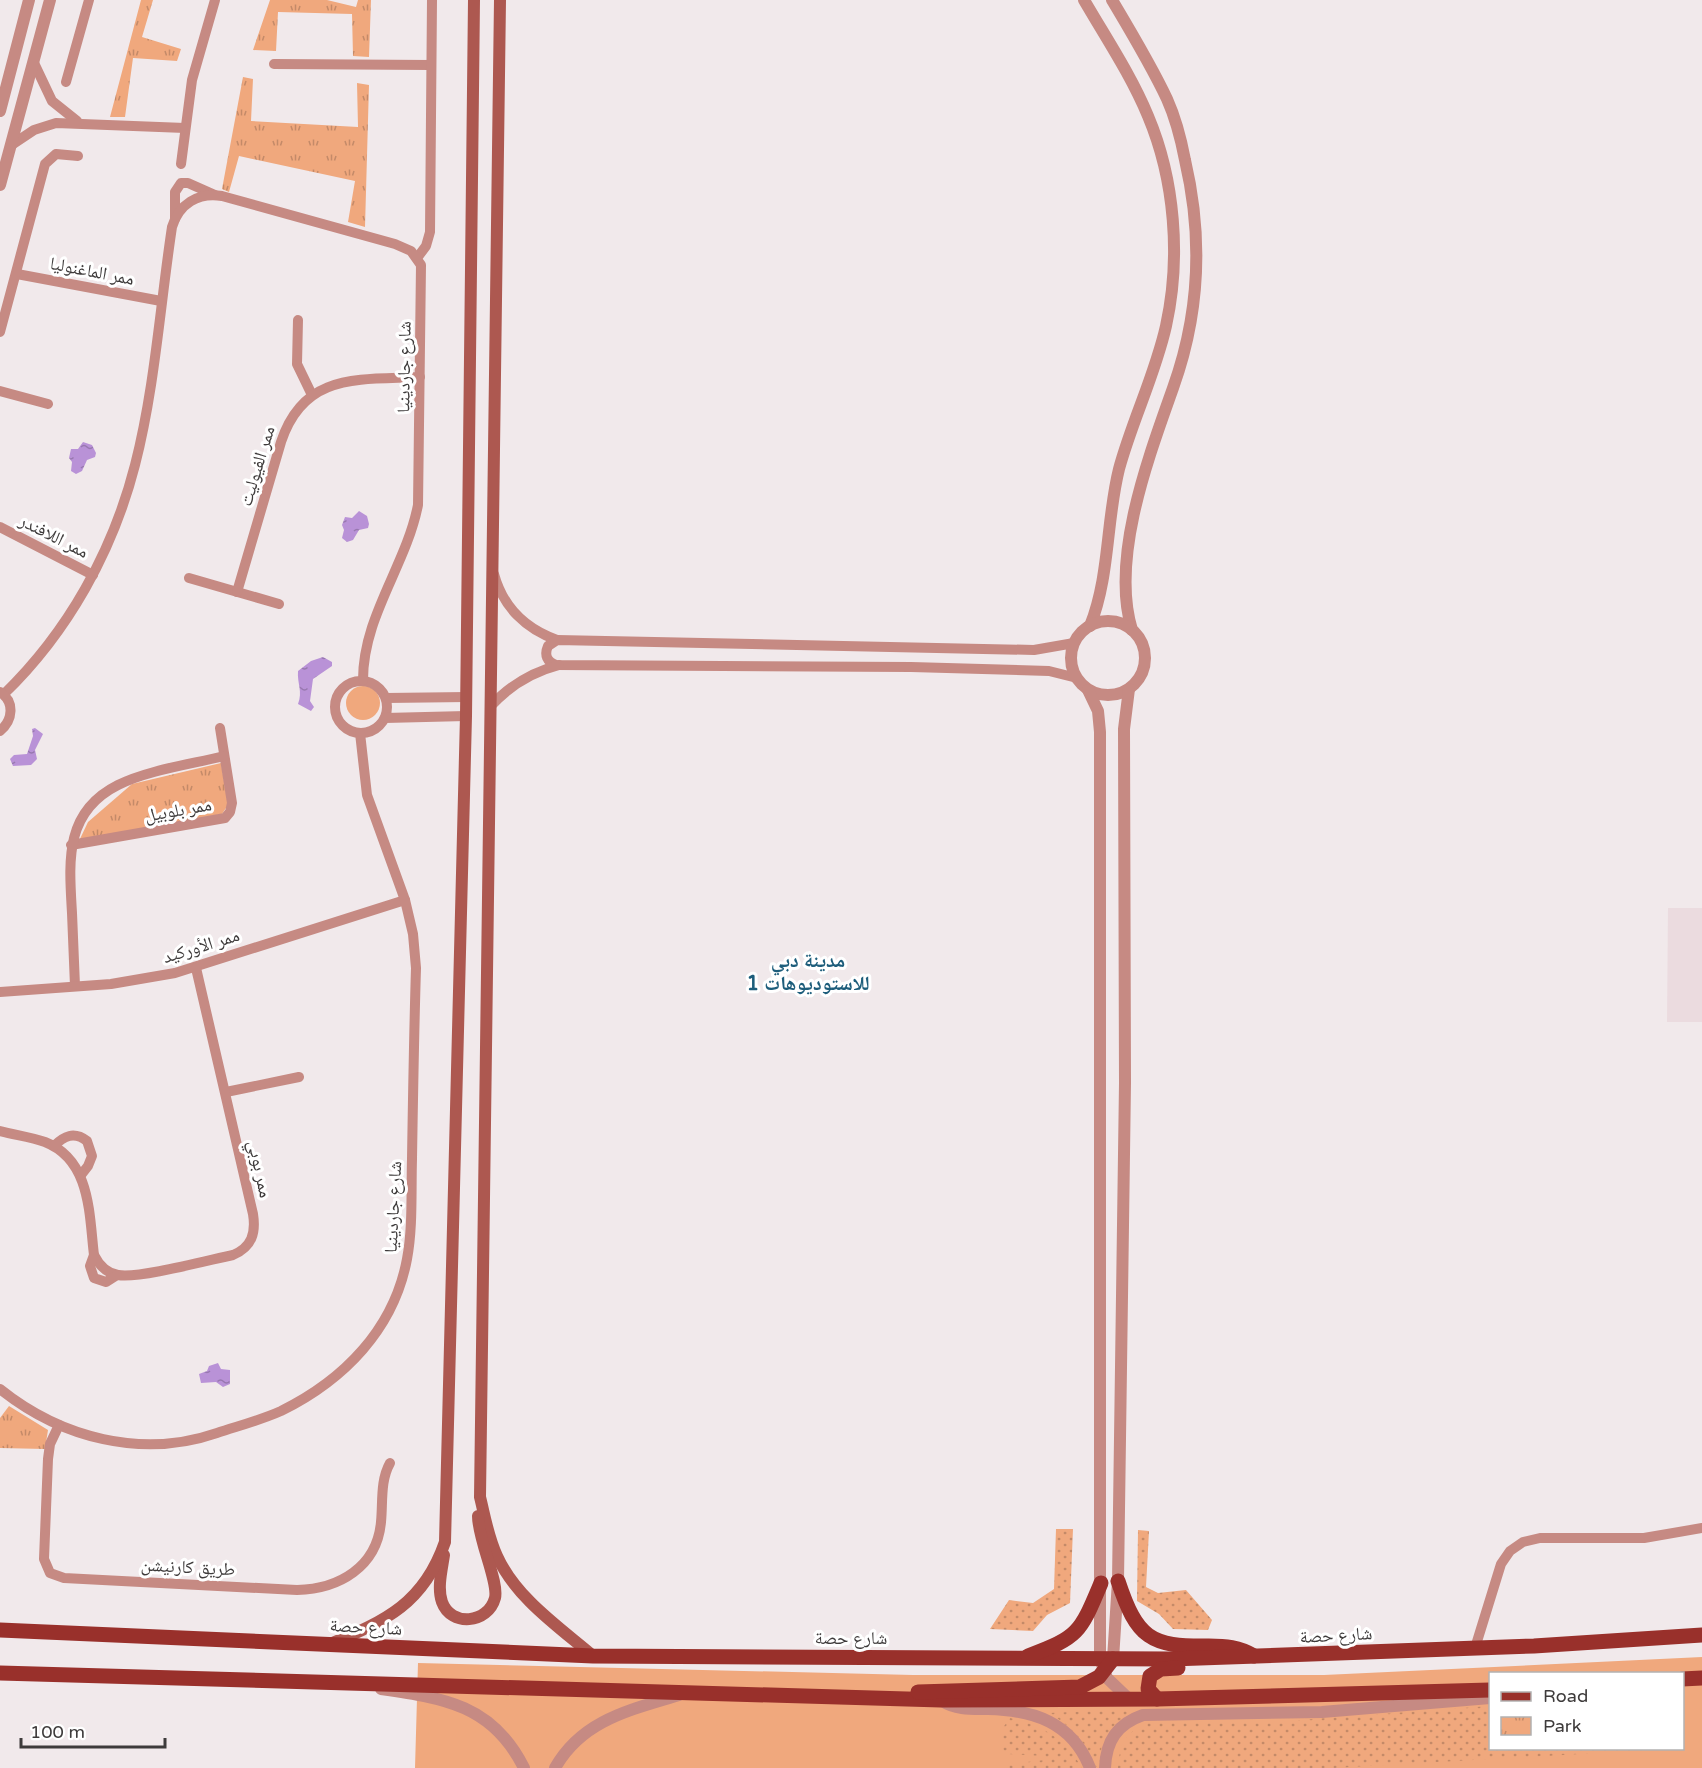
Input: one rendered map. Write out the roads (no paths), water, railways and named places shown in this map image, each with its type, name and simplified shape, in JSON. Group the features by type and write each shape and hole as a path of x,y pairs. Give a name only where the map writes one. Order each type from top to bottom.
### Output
{"main road":[{"path":"474,0 466,716 442,1601 452,1615 460,1618 478,1618 491,1607 496,1590 480,1536 480,1497 500,0"},
{"path":"480,1497 492,1546 510,1580 527,1599 593,1656"},
{"path":"328,1645 381,1622 403,1607 429,1578 445,1542"},
{"path":"1118,1581 1132,1618 1151,1638 1174,1647 1231,1647 1256,1658"},
{"path":"1019,1659 1072,1637 1085,1620 1101,1583"},
{"name":"شارع حصة","path":"0,1630 593,1656 1019,1659 1105,1663 1475,1648 1702,1635"},
{"path":"1157,1699 1148,1689 1148,1683 1154,1671 1206,1667 1220,1659"},
{"path":"880,1699 928,1690 1080,1687 1091,1683 1105,1663"},
{"path":"0,1673 941,1701 1157,1699 1489,1690"},
{"path":"1684,1679 1702,1678"}],"street":[{"path":"0,111 29,0"},
{"path":"0,185 50,0"},
{"path":"66,82 89,0"},
{"path":"181,164 196,64 215,0"},
{"path":"0,730 10,716 9,701 2,693 49,645 93,575 117,519 136,463 175,219 175,192 181,183 188,183 215,195 395,244 411,251 417,258 426,246 430,232 432,0"},
{"path":"1084,0 1140,99 1158,143 1168,186 1174,250 1174,274 1165,327 1119,469 1108,524 1102,590 1090,626 1074,643 1071,661 1077,678 1088,690 1098,711 1100,732 1098,1519 1105,1663 1111,1684 1129,1699"},
{"path":"1088,690 1101,695 1116,695 1129,689 1143,671 1144,649 1132,630 1125,589 1132,527 1150,452 1174,386 1189,331 1197,275 1198,235 1191,184 1177,123 1159,83 1112,0"},
{"path":"34,63 52,101 80,123"},
{"path":"274,64 431,65"},
{"path":"10,146 45,125 80,123 185,128"},
{"path":"0,332 45,164 56,154 78,156"},
{"path":"175,219 191,201 215,195"},
{"name":"شارع جاردينيا","path":"363,680 364,655 371,627 410,534 418,505 423,274 417,258"},
{"name":"ممر الماغنوليا","path":"17,274 161,301"},
{"path":"298,320 298,369 312,395"},
{"name":"ممر الفيوليت","path":"237,592 285,430 298,407 312,395 340,382 420,377"},
{"path":"0,391 48,404"},
{"name":"ممر اللافندر","path":"0,527 93,575"},
{"path":"493,567 499,587 515,613 530,627 558,640 1034,650 1074,643"},
{"path":"189,578 279,604"},
{"path":"1090,626 1114,622 1132,630"},
{"path":"558,640 548,646 546,654 549,661 560,665 1049,670 1077,678"},
{"path":"490,707 507,690 526,677 560,665"},
{"path":"363,680 381,689 386,698 385,718 379,726 360,733 343,726 338,718 336,701 345,686 363,680"},
{"path":"1105,1663 1118,1581 1125,1083 1124,729 1129,689"},
{"path":"386,698 466,697"},
{"path":"385,718 466,716"},
{"name":"ممر بلوبيل","path":"71,844 225,818 230,812 232,803 220,728"},
{"name":"شارع جاردينيا","path":"0,1389 59,1425 100,1439 128,1444 164,1445 199,1440 272,1414 305,1398 342,1370 378,1331 399,1289 410,1242 416,968 413,934 405,900 370,805 363,775 360,733"},
{"path":"75,986 71,844 86,812 110,789 130,780 224,756"},
{"name":"ممر الأوركيد","path":"0,992 132,981 196,968 405,900"},
{"name":"ممر بوبي","path":"0,1131 38,1139 54,1146 70,1159 81,1175 86,1192 94,1254 90,1266 94,1278 106,1282 117,1275 233,1255 250,1242 254,1229 253,1214 196,968"},
{"path":"226,1092 299,1077"},
{"path":"54,1146 63,1138 72,1135 87,1141 92,1156 81,1175"},
{"name":"طريق كارنيشن","path":"59,1425 50,1444 48,1459 44,1559 50,1573 64,1578 297,1590 334,1585 355,1572 371,1553 380,1533 384,1478 390,1463"},
{"path":"1475,1648 1501,1564 1510,1551 1523,1542 1540,1538 1644,1538 1702,1528"},
{"path":"360,1683 376,1689 441,1699 477,1713 501,1733 524,1768"},
{"path":"555,1768 570,1746 595,1725 625,1712 682,1695"},
{"path":"1105,1768 1108,1746 1116,1732 1128,1721 1143,1715 1323,1712 1489,1698"},
{"path":"941,1701 958,1708 1010,1710 1047,1719 1064,1730 1077,1744 1090,1768"}],"water":[{"path":"83,442 92,445 96,453 95,457 87,460 82,471 76,474 71,471 72,462 69,458 71,449 78,449"},
{"path":"359,511 367,516 368,528 359,530 353,540 347,542 342,538 344,530 342,525 345,517 352,518"},
{"path":"323,657 332,662 332,666 313,679 310,701 314,707 311,711 298,704 300,695 298,671 311,661"},
{"path":"35,728 43,734 35,750 37,759 31,765 13,766 10,759 14,755 27,754 33,736 32,729"},
{"path":"218,1363 221,1369 230,1370 230,1384 223,1387 216,1382 201,1383 199,1374 207,1371 209,1366"}],"district":[{"name":"مدينة دبي للاستوديوهات 1","path":"808,972"}]}
